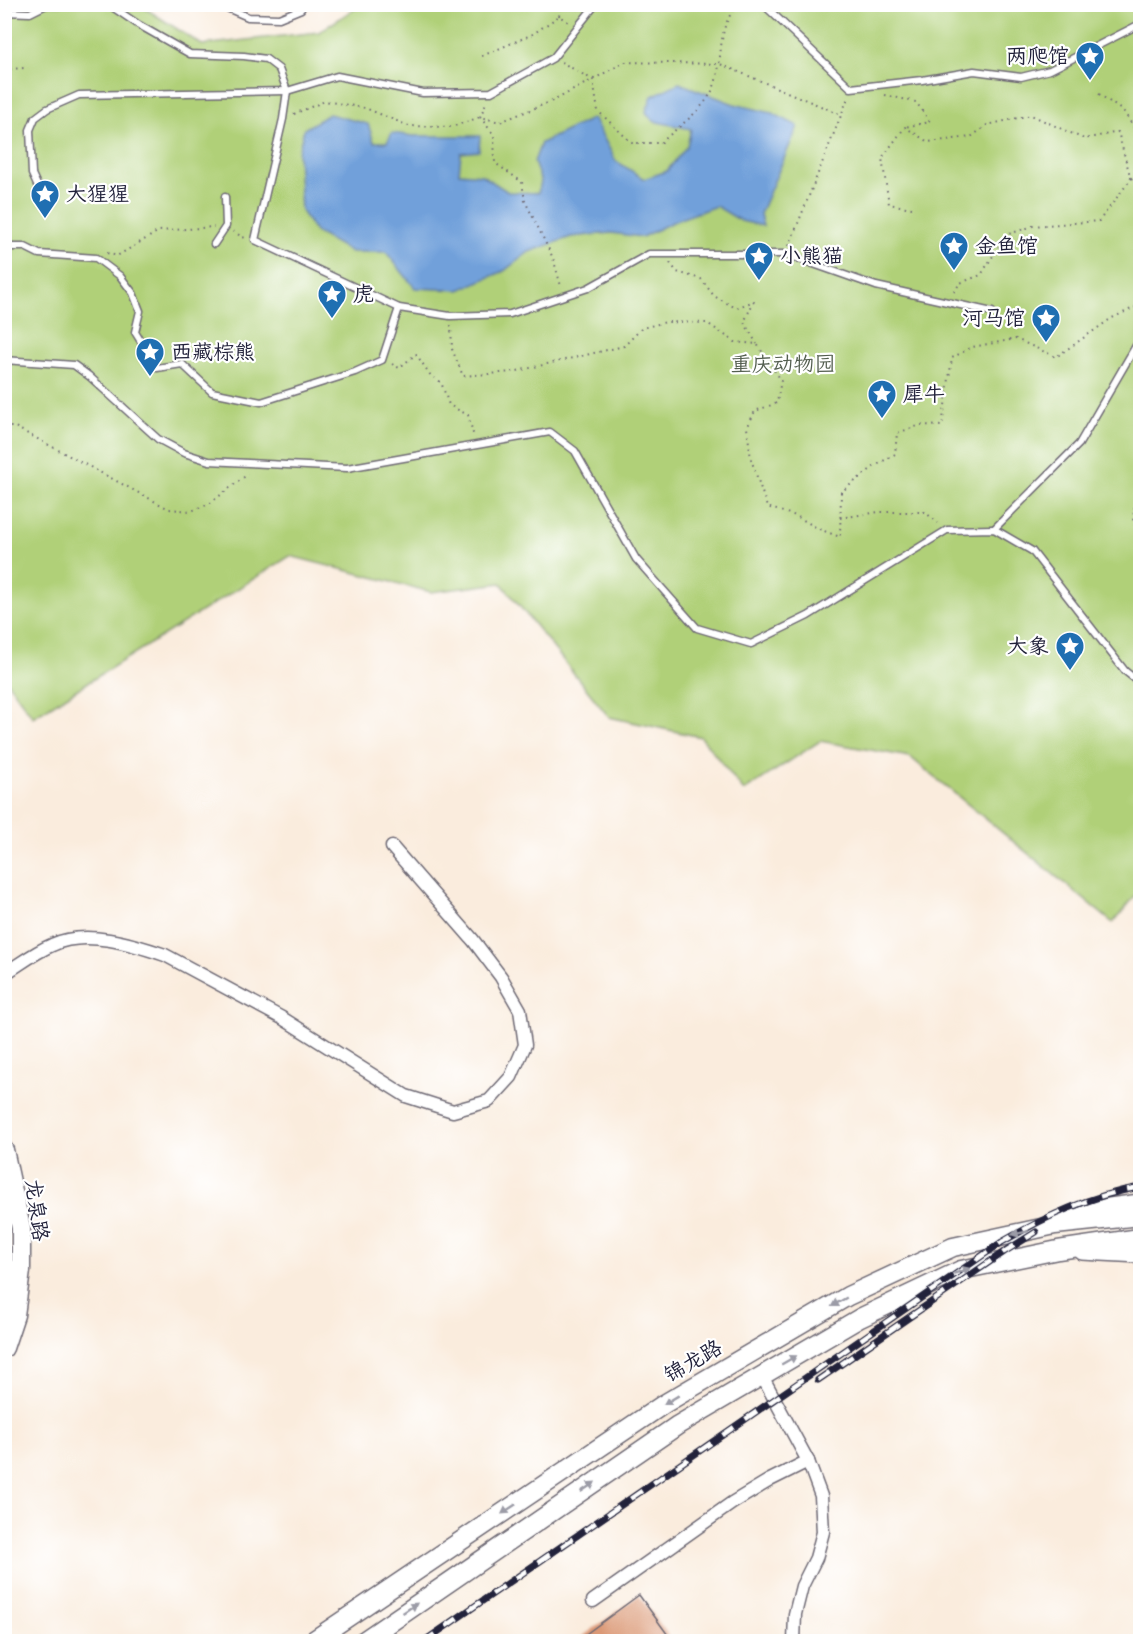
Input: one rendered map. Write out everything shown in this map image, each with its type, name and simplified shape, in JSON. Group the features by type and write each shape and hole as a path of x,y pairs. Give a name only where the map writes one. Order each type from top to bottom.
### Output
{"main road":[{"name":"龙泉路","path":"4,1150 21,1228 21,1272 15,1315 4,1348"},
{"name":"锦龙路","path":"311,1641 664,1404 848,1296 953,1247 1055,1225 1140,1216"},
{"path":"362,1641 678,1425 860,1318 961,1270 1058,1250 1140,1238"}],"street":[{"path":"4,974 53,944 70,939 104,939 144,948 165,955 282,1018 406,1096 453,1111 489,1101 511,1077 525,1045 520,1010 501,976 392,847"},
{"path":"1055,1225 1101,1207 1140,1202"},
{"path":"1058,1250 1140,1255"},
{"path":"762,1376 808,1461 821,1496 823,1532 816,1558 802,1586 795,1614 794,1641"},
{"path":"593,1601 732,1503 770,1479 808,1461"}],"lane":[{"path":"4,12 30,13 48,4"},
{"path":"108,4 190,54 266,59 279,69 287,91 283,119 255,240 399,308 450,316 510,314 588,288 649,254 785,254 876,286 992,312"},
{"path":"218,4 248,17 279,18 301,9 303,4"},
{"path":"46,190 37,184 32,174 30,130 35,118 47,109 79,95 287,91 337,76 423,93 491,92 553,58 596,4"},
{"path":"764,4 851,88 974,71 1021,77 1050,70 1140,24"},
{"path":"214,244 226,226 225,197"},
{"path":"4,247 25,247 39,254 96,258 120,276 133,293 140,311 135,332 157,368 182,364 212,392 261,402 355,372 382,360 399,308"},
{"path":"994,529 1079,444 1140,342"},
{"path":"4,360 74,365 158,439 184,453 208,461 347,468 550,432 575,451 636,559 698,628 751,644 808,616 947,530 994,529 1032,552 1125,671 1140,683"}],"path":[{"path":"482,56 533,34 559,16 561,4"},
{"path":"593,80 598,111 632,143 661,144 697,112 712,90 720,64 724,28 736,4"},
{"path":"559,16 577,28"},
{"path":"553,58 593,80"},
{"path":"283,119 325,101 365,108 409,126 452,127 480,117 500,122 555,100 625,62 720,64 842,115"},
{"path":"4,69 26,68"},
{"path":"785,254 851,88"},
{"path":"480,117 491,92"},
{"path":"1099,94 1124,112 1140,137"},
{"path":"884,95 916,102 930,122 905,127 882,158 889,204 912,208"},
{"path":"905,127 928,142 971,137 987,125 1031,115 1084,139 1118,132 1131,179"},
{"path":"480,117 494,135 495,163 522,182 525,201 553,258 564,296"},
{"path":"948,302 960,283 981,275 1006,235 1033,226 1099,221 1131,179 1140,171"},
{"path":"98,251 117,256 159,231 226,226 242,237 255,240"},
{"path":"663,254 677,272 701,279 714,296 736,308 754,301 744,322 781,380 777,403 755,411 747,428 751,459 767,507 796,516 819,530 840,537 841,492 874,466 895,454 897,433 921,425 942,426 952,358 972,347 1016,339 1056,357 1112,318 1140,304"},
{"path":"450,316 452,349 463,376 513,372 624,346 642,328 666,322 707,323 735,342 756,344"},
{"path":"382,360 399,368 416,354 431,376 441,382 449,405 468,415 476,445"},
{"path":"4,427 15,427 169,509 191,511 209,504 261,464"},
{"path":"1140,504 1134,508 1132,521 1140,535"},
{"path":"840,518 879,512 925,512 947,530"}],"green space":[{"name":"重庆动物园","path":"362,4 1140,5 1140,890 1113,923 910,757 820,741 744,791 701,737 609,717 501,583 431,592 290,556 33,717 5,679 5,5 140,5 202,45 319,32"}],"water":[{"path":"679,83 734,104 772,113 798,126 760,214 763,226 741,221 716,206 677,220 642,237 611,233 571,237 529,252 504,271 459,290 415,288 386,252 351,252 315,232 301,211 298,153 304,129 329,114 368,124 374,142 387,142 392,133 413,136 480,136 479,151 461,153 459,173 482,175 508,192 538,193 541,182 534,162 541,143 593,118 616,161 644,179 667,171 687,146 691,129 653,121 646,112 652,96"}],"building":[{"path":"639,1595 673,1642 575,1642"}],"railway":[{"path":"423,1642 1002,1242 1069,1208 1103,1196 1140,1187"},
{"path":"818,1380 1036,1232"}],"place":[{"name":"两爬馆","path":"1090,82"},
{"name":"大猩猩","path":"45,220"},
{"name":"金鱼馆","path":"954,272"},
{"name":"小熊猫","path":"759,282"},
{"name":"虎","path":"332,320"},
{"name":"河马馆","path":"1046,344"},
{"name":"西藏棕熊","path":"150,378"},
{"name":"犀牛","path":"882,420"},
{"name":"大象","path":"1070,672"}]}
